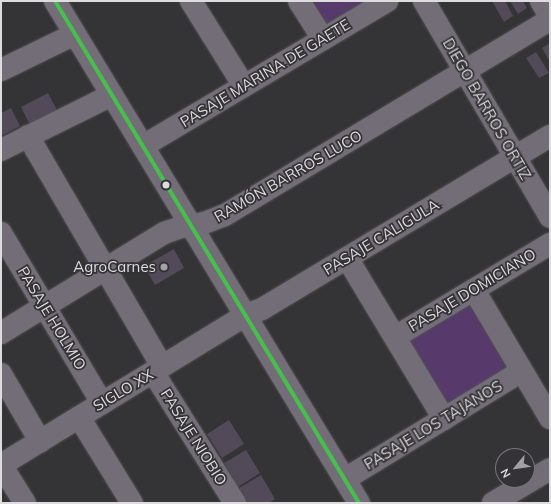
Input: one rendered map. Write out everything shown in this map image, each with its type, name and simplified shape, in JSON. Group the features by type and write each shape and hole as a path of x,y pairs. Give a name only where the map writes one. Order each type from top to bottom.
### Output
{"street":[{"path":"55,1 359,503"},
{"path":"191,1 244,86"},
{"path":"299,1 323,39"},
{"name":"PASAJE MARINA DE GAETE","path":"143,146 387,1"},
{"name":"DIEGO BARROS ORTIZ","path":"424,1 550,217"},
{"path":"541,1 550,16"},
{"name":"RAMÓN BARROS LUCO","path":"1,332 164,233 181,227 192,226 215,220 550,20"},
{"path":"1,70 75,34"},
{"path":"1,150 112,95"},
{"name":"PASAJE NIOBIO","path":"28,136 105,269 158,369 235,503"},
{"name":"PASAJE CALIGULA","path":"246,315 262,309 550,136"},
{"name":"PASAJE HOLMIO","path":"1,233 102,403"},
{"name":"PASAJE DOMICIANO","path":"395,337 550,244"},
{"path":"347,258 444,419"},
{"path":"474,290 550,418"},
{"name":"SIGLO XX","path":"1,465 246,315"},
{"name":"PASAJE LOS TAJANOS","path":"345,479 522,371"},
{"path":"1,374 40,441"},
{"path":"79,417 132,503"},
{"path":"1,465 25,503"},
{"path":"493,503 550,469"}],"shaded area":[{"path":"301,1 369,1 318,31"},
{"path":"471,301 512,366 449,406 408,341"}],"building":[{"path":"492,1 505,1 513,16 504,22"},
{"path":"510,1 523,1 527,8 518,14"},
{"path":"550,43 550,62 542,48"},
{"path":"536,52 549,73 539,78 526,58"},
{"path":"48,93 58,112 30,125 21,107"},
{"path":"11,108 20,126 1,136 1,113"},
{"name":"AgroCarnes","path":"174,249 184,268 155,285 144,266"},
{"path":"229,420 244,444 222,458 207,434"},
{"path":"246,450 260,473 238,487 224,463"},
{"path":"261,475 275,499 269,503 248,503 239,488"}],"transit line":[{"path":"55,1 359,503"}],"place":[{"name":"AgroCarnes","path":"164,267"}]}
